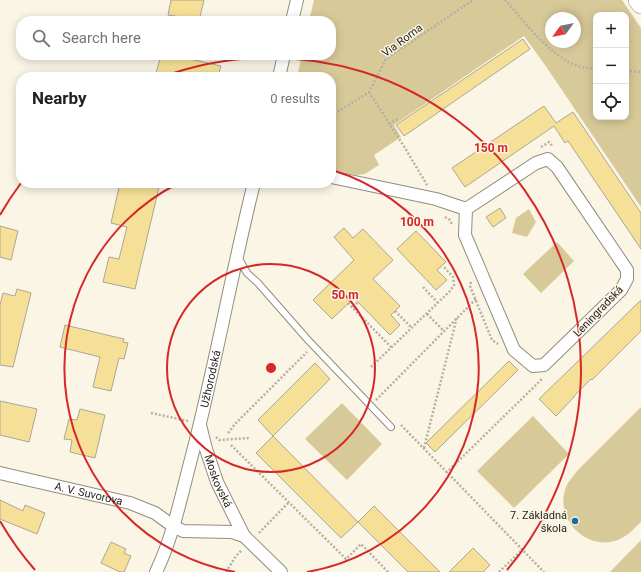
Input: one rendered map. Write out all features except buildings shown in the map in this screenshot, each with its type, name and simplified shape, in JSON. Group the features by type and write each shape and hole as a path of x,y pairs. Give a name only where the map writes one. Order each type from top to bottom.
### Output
{"main road":[{"path":"638,0 641,4"}],"street":[{"path":"293,16 297,0"},
{"path":"280,72 283,60"},
{"name":"Leningradská","path":"548,159 557,167 627,270 627,279 621,290 544,365 533,366 514,350 465,235 466,209 536,163 548,159"},
{"path":"336,178 436,199 466,209"},
{"name":"Užhorodská","path":"156,572 173,526 200,424 236,254 253,188"},
{"name":"Moskovská","path":"200,424 206,449 217,482 244,536 281,572"},
{"name":"A. V. Suvorova","path":"0,473 130,503 156,512 173,526"},
{"path":"173,526 183,531 232,532 244,536"}],"lane":[{"path":"236,254 247,273 258,283 314,346 391,426"}],"path":[{"name":"Via Roma","path":"336,113 368,92 386,59 474,0"},
{"path":"505,0 542,41 558,55 576,65 593,68"},
{"path":"629,71 641,72"},
{"path":"368,92 436,199"},
{"path":"389,124 399,118"},
{"path":"536,150 549,142 553,148"},
{"path":"439,213 450,220 453,227"},
{"path":"371,367 450,291 454,285 453,277 444,267"},
{"path":"472,280 470,286 492,340 503,348"},
{"path":"423,287 438,303"},
{"path":"376,400 476,299"},
{"path":"352,307 358,302"},
{"path":"348,303 391,347"},
{"path":"395,311 412,328"},
{"path":"427,314 444,331"},
{"path":"424,449 457,317"},
{"path":"228,433 235,424 314,346"},
{"path":"446,473 542,378"},
{"path":"230,439 250,438"},
{"path":"231,445 346,559 361,544 388,572"},
{"path":"258,534 289,502"},
{"path":"226,572 236,556 242,550"},
{"path":"499,572 522,550 544,572"}],"shaded area":[{"path":"314,0 622,0 641,28 641,207 524,36 394,125 401,137 374,155 379,165 365,174 357,175 336,171 336,72 298,72 301,60 336,60 336,16 310,16"},
{"path":"529,209 536,222 527,237 512,233 516,218"},
{"path":"557,242 574,261 541,293 523,274"},
{"path":"342,403 382,444 347,480 305,439"},
{"path":"641,407 641,522 622,538 610,542 598,542 587,538 577,531 570,522 565,511 563,499 566,487 579,469"},
{"path":"533,416 569,454 514,508 477,471"},
{"path":"641,540 641,572 610,572"}],"place":[{"name":"7. Základná škola","path":"575,521"}]}
